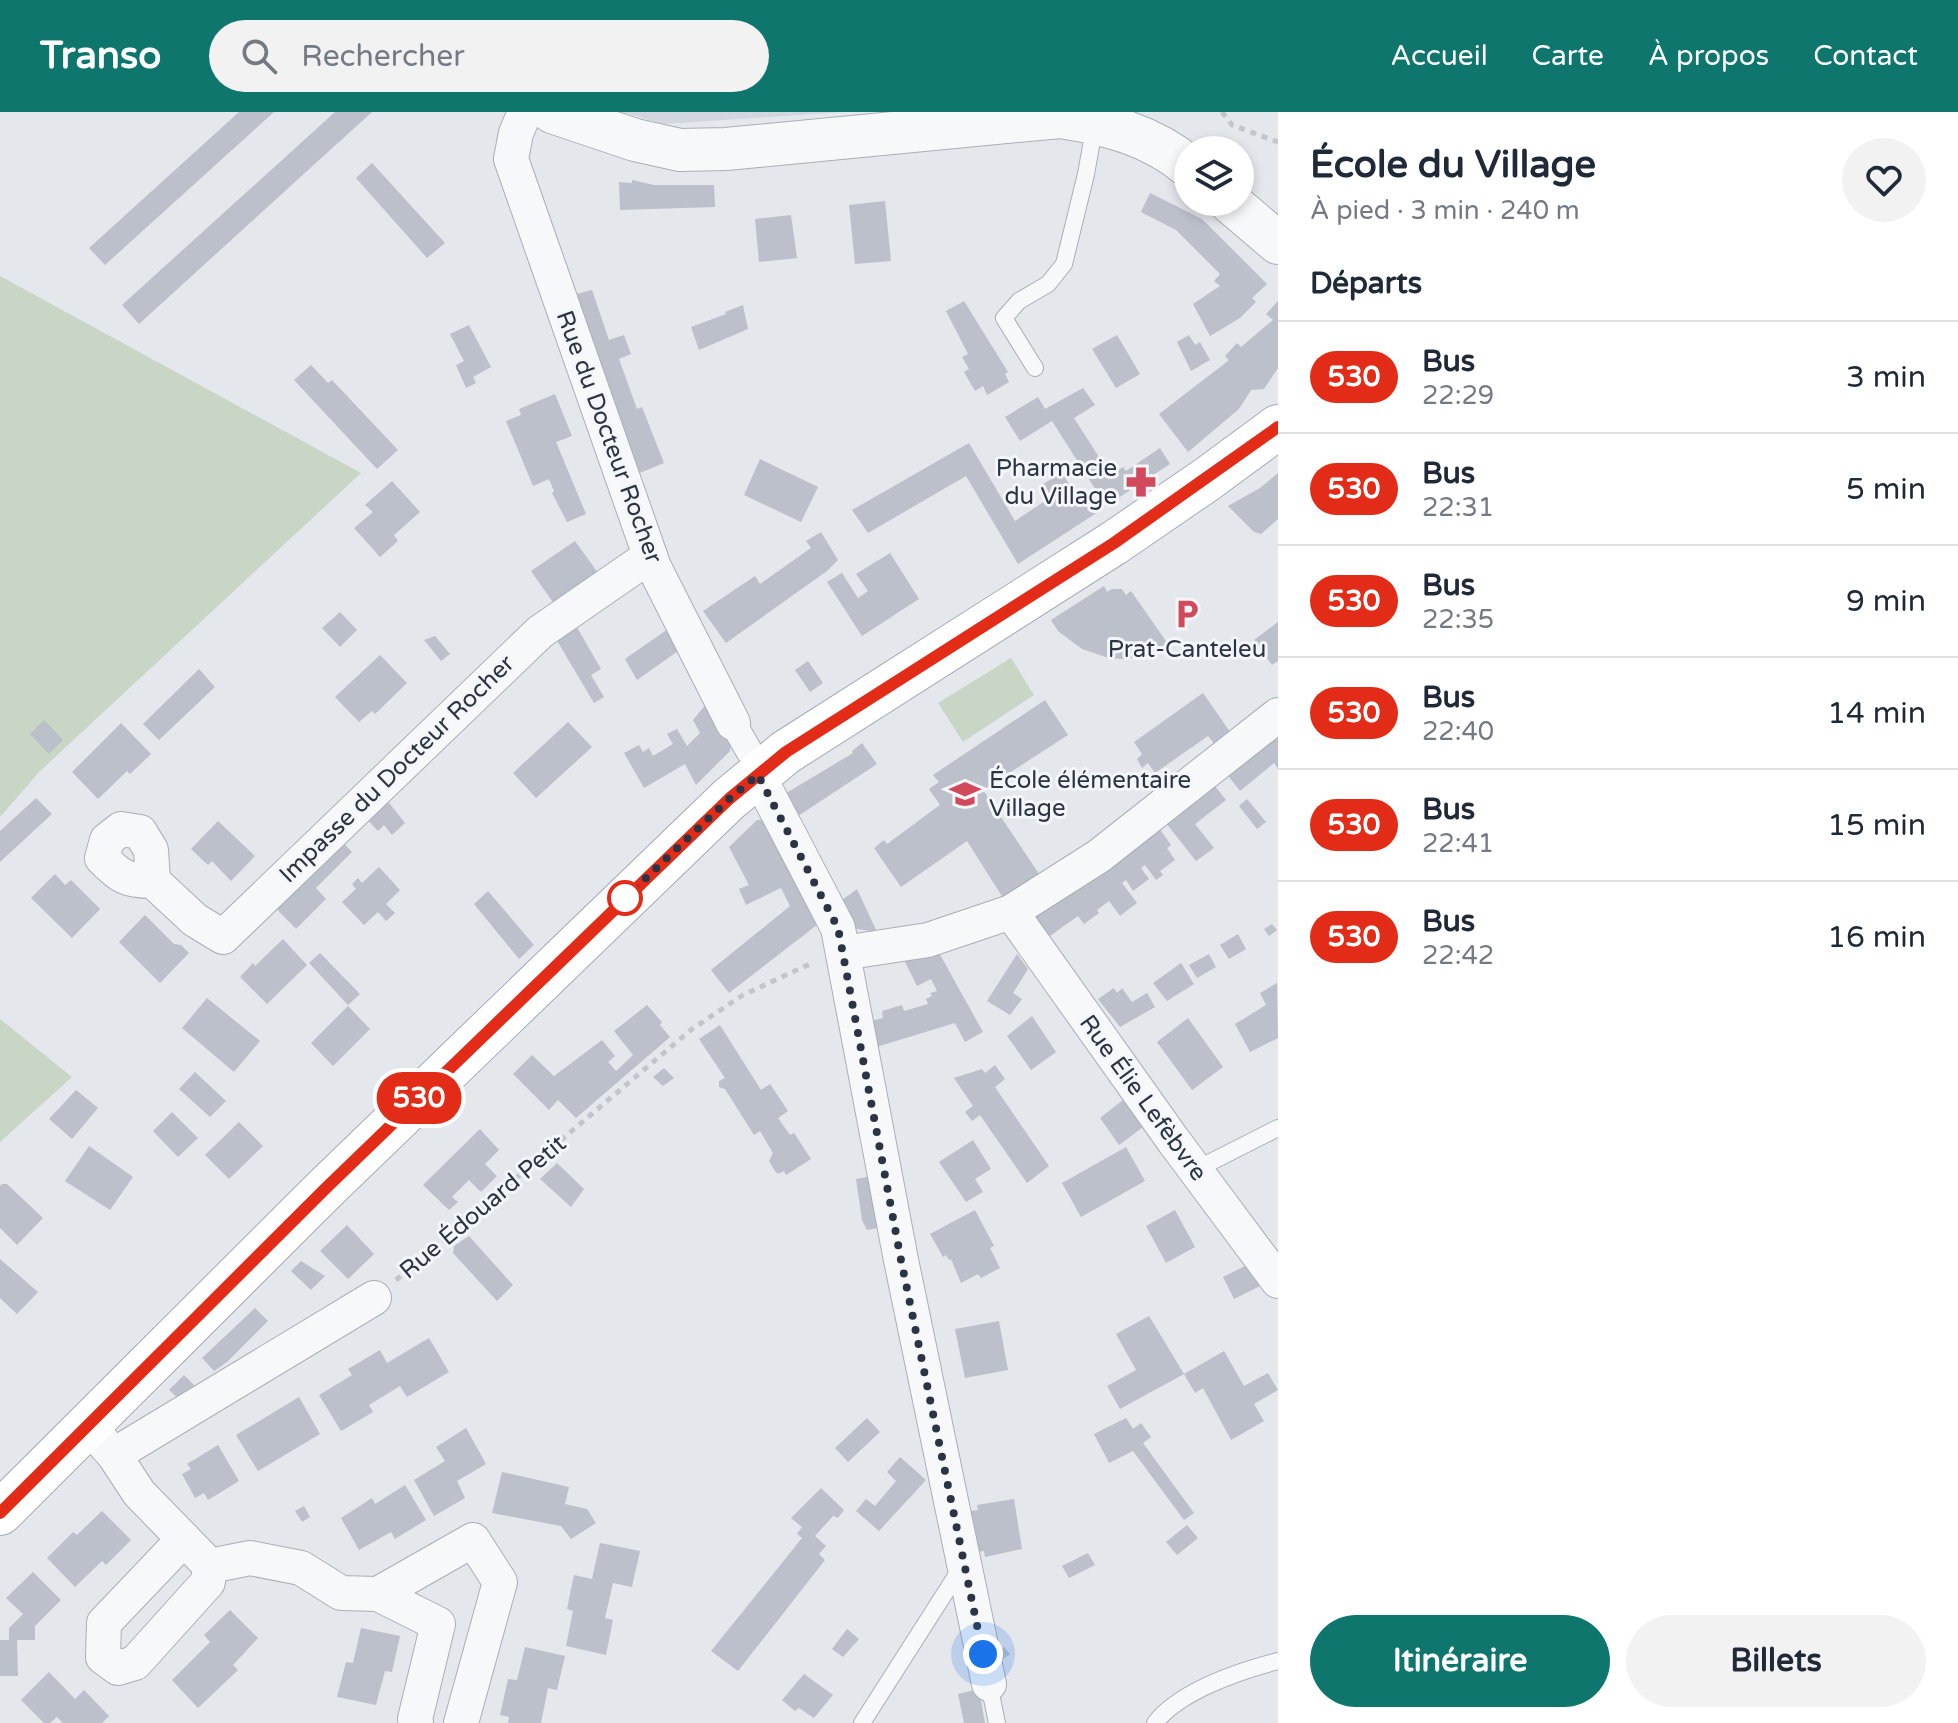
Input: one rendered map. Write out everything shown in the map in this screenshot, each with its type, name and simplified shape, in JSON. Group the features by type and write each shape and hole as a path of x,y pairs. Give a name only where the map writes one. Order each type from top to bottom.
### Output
{"main road":[{"path":"0,1513 100,1439 624,899 729,799 747,750 786,752 1114,543 1278,427"}],"street":[{"name":"Rue du Docteur Rocher","path":"525,112 516,133 511,159 650,556 838,928 904,1275 989,1684"},
{"path":"552,112 635,140 680,150 726,149 1060,117 1095,122 1144,137 1174,157"},
{"path":"1246,216 1278,243"},
{"name":"Impasse du Docteur Rocher","path":"153,881 195,920 223,937 540,632 650,556"},
{"path":"844,959 928,940 1011,912 1099,856 1278,715"},
{"name":"Rue Élie Lefèbvre","path":"1011,912 1278,1281"},
{"path":"210,1566 139,1493 100,1439 374,1298"},
{"path":"184,1539 104,1623 103,1657 118,1668 135,1663 208,1582 210,1566"},
{"path":"378,1594 473,1540 500,1582 461,1723"},
{"path":"210,1566 250,1558 301,1568 341,1593 378,1594 438,1624 416,1723"}],"lane":[{"path":"1035,368 1004,318 1019,301 1048,284 1064,264 1095,122"},
{"path":"1195,1170 1278,1128"},
{"path":"862,1723 964,1564"},
{"path":"1155,1723 1164,1712 1230,1674 1278,1661"},
{"path":"989,1684 997,1723"}],"path":[{"path":"1222,112 1232,125 1278,142"},
{"name":"Rue Édouard Petit","path":"374,1298 692,1029 743,995 811,963 844,959"}],"shaded area":[{"path":"621,112 844,112 664,124"}],"green space":[{"path":"0,276 361,473 40,771 0,817"},
{"path":"1011,658 1034,695 963,742 938,703"},
{"path":"0,1019 72,1077 0,1142"}],"building":[{"path":"239,112 274,112 105,265 89,248"},
{"path":"335,112 372,112 139,324 122,305"},
{"path":"372,163 445,243 427,258 356,178"},
{"path":"632,180 654,185 714,185 715,207 620,210 619,182 632,183"},
{"path":"1150,193 1174,205 1174,216 1202,219 1267,284 1252,298 1256,302 1240,318 1210,336 1193,304 1220,286 1214,281 1220,274 1176,230 1141,212"},
{"path":"885,201 891,261 855,264 849,205"},
{"path":"791,215 797,258 759,262 755,219"},
{"path":"592,290 609,340 624,335 631,354 619,359 637,409 642,407 664,463 637,474 568,296"},
{"path":"964,301 1008,372 1005,374 1009,382 987,395 983,386 975,391 964,372 969,369 962,357 968,354 946,311"},
{"path":"1278,301 1278,368 1264,389 1251,390 1239,409 1188,452 1159,414 1229,360 1225,356 1237,343 1241,347 1273,320 1266,314"},
{"path":"743,305 748,329 699,350 691,327"},
{"path":"469,325 491,367 473,377 476,383 466,388 456,365 464,361 450,334"},
{"path":"1117,335 1140,374 1116,388 1092,349"},
{"path":"1189,335 1195,345 1200,342 1210,360 1191,371 1177,342"},
{"path":"311,365 328,383 332,380 398,450 377,469 294,380"},
{"path":"1083,388 1095,405 1074,418 1113,479 1119,476 1117,471 1123,467 1126,471 1160,448 1170,464 1106,506 1052,421 1020,441 1005,417 1038,397 1045,409"},
{"path":"555,394 572,436 556,442 586,514 567,522 552,493 549,479 533,486 506,421 521,415 519,409"},
{"path":"969,443 1015,521 1051,497 1043,484 1062,473 1077,496 1084,490 1098,512 1018,564 966,476 868,533 852,510"},
{"path":"760,459 818,487 801,522 744,495"},
{"path":"1278,473 1278,519 1261,534 1254,532 1228,506 1260,488"},
{"path":"392,481 420,512 394,535 398,541 380,557 354,528 373,512 365,505"},
{"path":"821,532 838,560 726,643 703,611 755,576 760,584 811,548 806,541"},
{"path":"575,541 606,584 557,608 531,571"},
{"path":"890,553 919,599 862,636 827,582 842,573 858,598 868,591 856,574"},
{"path":"1104,586 1107,592 1122,589 1126,595 1131,591 1168,644 1147,655 1109,658 1082,649 1058,631 1051,620"},
{"path":"340,612 357,630 340,647 322,628"},
{"path":"1278,622 1278,661 1272,665 1254,640"},
{"path":"575,624 601,669 591,675 604,697 594,703 556,639"},
{"path":"675,624 685,646 637,680 625,659"},
{"path":"435,636 450,654 441,661 424,640"},
{"path":"380,655 407,683 375,714 372,711 359,722 335,697"},
{"path":"808,661 823,683 810,692 795,670"},
{"path":"199,669 215,687 159,740 143,724"},
{"path":"1203,693 1235,739 1220,751 1208,736 1155,773 1148,763 1142,768 1137,759 1142,754 1134,742"},
{"path":"711,698 731,740 730,751 696,785 685,764 644,788 624,753 639,745 643,752 649,748 653,756 673,744 667,734 677,729 687,746 700,733 693,720"},
{"path":"1045,700 1068,735 983,790 1041,877 1003,898 967,841 901,887 874,848 884,840 887,844 940,805 929,789 939,782 933,775"},
{"path":"44,720 63,740 49,754 30,734"},
{"path":"568,722 592,747 536,798 513,773"},
{"path":"121,723 151,754 130,774 127,771 98,799 72,772"},
{"path":"1278,731 1278,769 1274,763 1240,791 1226,773"},
{"path":"862,743 877,764 795,818 783,795 853,753"},
{"path":"1211,781 1226,800 1195,824 1214,848 1196,861 1162,818"},
{"path":"382,794 405,823 392,835 384,825 378,831 362,814"},
{"path":"36,798 52,814 0,862 0,831"},
{"path":"1247,799 1266,822 1257,829 1239,806"},
{"path":"757,820 771,820 822,921 729,993 711,970 790,906 781,888 746,905 739,889 749,885 729,847"},
{"path":"218,821 255,856 231,881 212,861 208,865 191,849"},
{"path":"1156,824 1171,845 1167,848 1175,860 1160,871 1163,875 1156,880 1145,865 1141,868 1149,879 1133,891 1126,880 1122,883 1137,903 1120,916 1109,901 1084,924 1078,916 1050,936 1034,915"},
{"path":"338,837 352,852 316,888 326,899 296,929 272,904"},
{"path":"379,867 400,890 386,904 395,913 386,921 378,912 364,925 342,902 356,889 352,884 358,878 362,883"},
{"path":"55,874 65,885 71,880 100,909 72,938 31,898"},
{"path":"857,889 877,932 851,928 838,903"},
{"path":"488,891 534,945 519,959 474,904"},
{"path":"145,915 174,944 181,945 189,953 160,983 119,942"},
{"path":"1272,924 1277,930 1269,936 1264,929"},
{"path":"1238,934 1246,949 1229,959 1220,945"},
{"path":"283,939 307,965 267,1004 240,977"},
{"path":"938,951 983,1032 965,1042 955,1023 873,1048 868,1022 883,1018 882,1011 902,1005 904,1011 928,1004 926,999 932,996 930,993 937,991 931,979 917,986 903,958"},
{"path":"320,953 360,994 348,1005 309,963"},
{"path":"1017,954 1028,969 1013,993 1022,999 1010,1015 987,1001"},
{"path":"1209,954 1216,967 1197,978 1189,965"},
{"path":"1181,963 1194,984 1167,1001 1153,983"},
{"path":"1277,983 1278,1038 1250,1052 1235,1024 1266,1005 1260,993"},
{"path":"1114,988 1117,993 1122,988 1132,1002 1147,993 1155,1007 1120,1027 1098,999"},
{"path":"207,998 260,1041 234,1072 182,1028"},
{"path":"647,1005 670,1037 576,1118 558,1100 549,1110 513,1074 532,1055 554,1076 602,1040 615,1056 608,1062 616,1071 633,1055 614,1031"},
{"path":"348,1006 370,1029 333,1066 311,1043"},
{"path":"1032,1016 1056,1052 1031,1070 1007,1036"},
{"path":"1188,1018 1223,1067 1192,1090 1157,1042"},
{"path":"720,1025 761,1090 770,1084 788,1111 778,1118 790,1135 794,1133 811,1159 786,1175 784,1171 778,1174 775,1171 769,1161 773,1153 760,1131 754,1135 725,1089 719,1087 719,1081 725,1078 699,1039"},
{"path":"995,1065 1005,1079 995,1087 1049,1166 1027,1183 980,1115 972,1121 965,1112 973,1106 954,1078 982,1069 985,1073"},
{"path":"664,1068 674,1078 663,1086 653,1077"},
{"path":"195,1072 226,1101 210,1117 179,1089"},
{"path":"76,1090 98,1108 72,1139 49,1119"},
{"path":"1123,1100 1143,1127 1119,1145 1100,1118"},
{"path":"172,1112 198,1138 178,1157 153,1131"},
{"path":"239,1122 263,1146 229,1179 205,1155"},
{"path":"480,1129 499,1150 485,1164 497,1176 481,1192 469,1180 452,1197 458,1202 449,1210 423,1185"},
{"path":"973,1140 991,1169 975,1179 983,1192 966,1202 939,1162"},
{"path":"89,1146 133,1177 110,1210 65,1181"},
{"path":"1126,1147 1145,1181 1081,1217 1062,1183"},
{"path":"557,1163 584,1189 571,1207 540,1179"},
{"path":"878,1175 888,1226 867,1230 862,1220 856,1179"},
{"path":"2,1184 7,1184 43,1218 17,1245 0,1228"},
{"path":"975,1210 994,1246 990,1248 1000,1268 981,1278 978,1274 961,1283 951,1259 946,1255 943,1257 930,1234"},
{"path":"1175,1210 1195,1247 1166,1263 1146,1226"},
{"path":"347,1225 374,1254 348,1279 320,1251"},
{"path":"469,1236 513,1285 497,1301 453,1253 454,1246"},
{"path":"0,1259 38,1292 17,1314 0,1298"},
{"path":"301,1261 325,1276 311,1290 291,1271"},
{"path":"1245,1266 1260,1286 1234,1299 1223,1277"},
{"path":"255,1308 268,1321 214,1371 202,1358"},
{"path":"1149,1316 1184,1374 1120,1409 1107,1386 1136,1370 1116,1334"},
{"path":"999,1321 1008,1370 965,1378 955,1329"},
{"path":"429,1338 449,1372 407,1397 400,1386 369,1405 373,1412 341,1431 319,1395 352,1375 348,1369 380,1350 387,1363"},
{"path":"1224,1351 1244,1386 1268,1373 1278,1390 1254,1404 1264,1421 1231,1440 1203,1388 1195,1393 1184,1374"},
{"path":"184,1375 197,1388 178,1398 169,1390"},
{"path":"299,1397 320,1434 258,1471 236,1435"},
{"path":"867,1418 880,1432 848,1462 835,1448"},
{"path":"1126,1418 1133,1429 1141,1423 1151,1437 1143,1443 1194,1513 1184,1520 1133,1451 1109,1463 1094,1434"},
{"path":"466,1428 486,1464 457,1481 465,1498 434,1516 414,1480 445,1461 436,1447"},
{"path":"218,1445 239,1481 208,1500 204,1493 195,1498 182,1474 191,1469 187,1464"},
{"path":"900,1457 926,1480 879,1531 856,1511 866,1499 875,1506 896,1481 887,1472"},
{"path":"502,1472 569,1487 565,1504 587,1509 596,1523 571,1539 561,1526 492,1513"},
{"path":"405,1485 426,1520 395,1539 391,1532 359,1550 341,1518 372,1498 375,1504"},
{"path":"821,1488 844,1510 838,1518 833,1516 815,1536 826,1546 819,1554 825,1560 738,1671 711,1651 802,1538 797,1534 802,1527 791,1518"},
{"path":"1014,1499 1022,1549 985,1557 984,1551 964,1555 962,1512 978,1510 977,1505"},
{"path":"304,1506 310,1517 302,1522 295,1511"},
{"path":"102,1511 131,1540 106,1565 102,1561 75,1587 47,1558 73,1532 77,1535"},
{"path":"1187,1525 1198,1538 1177,1555 1166,1542"},
{"path":"600,1543 640,1551 632,1587 613,1583 605,1618 613,1620 606,1655 566,1646 573,1611 567,1609 574,1575 592,1579"},
{"path":"1088,1553 1095,1565 1069,1578 1062,1566"},
{"path":"33,1572 61,1600 35,1626 35,1640 17,1640 18,1676 0,1676 0,1640 9,1640 9,1628 23,1614 6,1598"},
{"path":"230,1610 258,1638 233,1665 238,1670 198,1708 172,1680 210,1642 204,1635"},
{"path":"361,1628 400,1636 392,1672 385,1671 376,1705 337,1697 346,1662 353,1663"},
{"path":"847,1629 859,1639 843,1657 832,1649"},
{"path":"525,1647 565,1656 557,1690 548,1688 541,1723 508,1723 509,1717 500,1715 508,1679 517,1680"},
{"path":"1004,1647 1010,1654 997,1664 991,1655"},
{"path":"49,1672 75,1699 84,1690 109,1716 102,1723 63,1723 57,1717 50,1723 44,1723 21,1700"},
{"path":"804,1674 833,1695 814,1718 799,1708 795,1711 782,1700"},
{"path":"979,1689 985,1723 964,1723 958,1694"}],"bus line":[{"name":"530","path":"0,1513 326,1188 729,799 786,752 1114,543 1278,427"}],"place":[{"name":"Pharmacie du Village","path":"1141,482"},
{"name":"Prat-Canteleu","path":"1187,614"},
{"name":"École élémentaire Village","path":"965,794"}],"route":[{"path":"625,898 758,775 838,928 901,1260 983,1654"}]}
